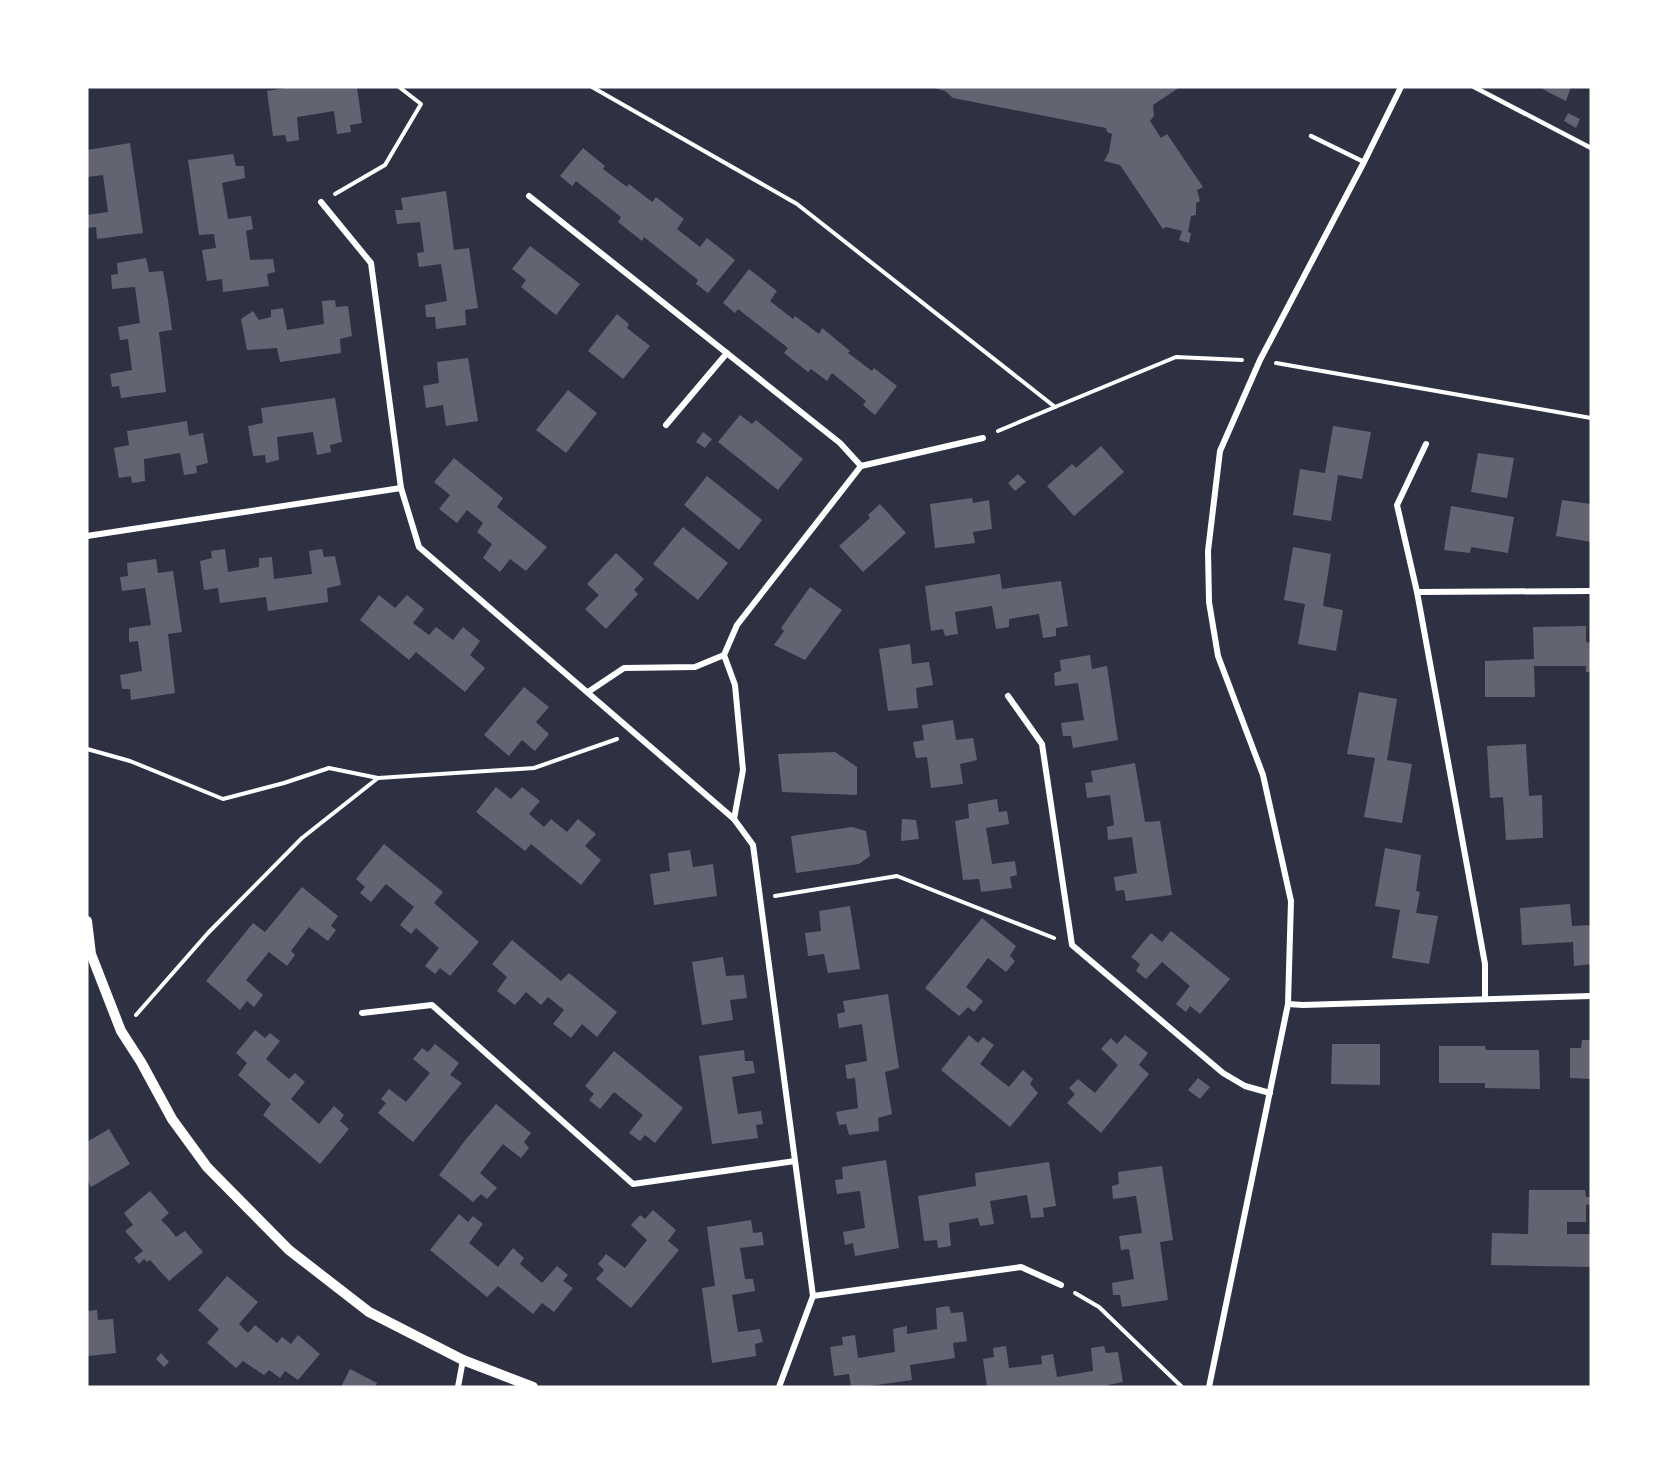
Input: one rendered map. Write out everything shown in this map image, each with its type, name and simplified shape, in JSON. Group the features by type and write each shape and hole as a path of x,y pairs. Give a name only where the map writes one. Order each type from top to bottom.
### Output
{"street":[{"path":"1209,1387 1288,1004 1291,901 1263,775 1218,656 1209,602 1208,551 1220,452 1260,360 1401,87"},
{"path":"529,196 840,443 861,466"},
{"path":"321,202 371,263 401,488 419,547 735,819 753,844 813,1296 779,1387"},
{"path":"666,425 727,353"},
{"path":"588,693 624,668 695,668 724,655 737,625 861,466 983,438"},
{"path":"1426,444 1397,506 1417,592 1485,964 1485,999"},
{"path":"87,536 401,488"},
{"path":"1417,592 1591,591"},
{"path":"724,655 735,685 743,770 735,819"},
{"path":"1008,696 1042,744 1072,945 1223,1073 1245,1086 1270,1093"},
{"path":"87,921 89,954 121,1031 172,1119 207,1167 289,1250 369,1312 463,1360 533,1387"},
{"path":"1288,1004 1591,996"},
{"path":"362,1013 432,1005 633,1184 795,1161"},
{"path":"813,1296 1021,1268 1061,1285"},
{"path":"458,1387 463,1360"}],"lane":[{"path":"1473,87 1591,148"},
{"path":"1311,136 1364,162"}],"path":[{"path":"321,202 385,165 421,104 399,87"},
{"path":"592,87 797,204 1055,407"},
{"path":"983,438 1176,357 1260,360 1591,418"},
{"path":"87,749 130,760 222,799 284,783 329,768 378,778 534,768 635,733"},
{"path":"121,1031 208,933 302,838 378,778"},
{"path":"760,899 897,876 1072,945"},
{"path":"1061,1285 1099,1307 1182,1387"}],"building":[{"path":"292,87 357,87 362,123 350,125 351,132 337,134 334,111 297,117 299,140 287,142 285,135 273,136 267,91"},
{"path":"931,87 1180,87 1153,105 1154,116 1150,121 1161,138 1167,134 1203,187 1197,190 1200,201 1196,203 1196,215 1191,216 1188,232 1191,233 1189,243 1179,240 1182,231 1166,227 1163,229 1120,165 1104,161 1109,152 1112,134 1107,132 1106,128 953,98 945,91"},
{"path":"1540,87 1571,87 1566,101"},
{"path":"1568,113 1580,119 1576,128 1564,121"},
{"path":"130,143 143,233 97,239 96,227 87,228 87,215 108,212 103,175 87,177 87,150"},
{"path":"583,148 605,166 603,169 627,187 629,184 652,202 656,197 684,219 677,229 700,247 707,238 735,260 708,293 696,284 698,280 644,237 642,241 618,222 621,217 576,181 572,186 560,176"},
{"path":"233,154 236,166 244,166 245,178 222,183 228,219 251,216 253,229 246,231 250,260 273,259 275,272 267,274 269,286 223,292 222,279 207,281 202,250 216,248 214,234 199,235 188,160"},
{"path":"446,191 454,250 469,248 478,308 465,310 466,325 436,329 435,317 426,317 425,305 447,301 441,264 419,267 417,253 424,252 420,222 397,224 395,210 403,210 401,198"},
{"path":"530,246 580,284 556,315 521,287 526,280 512,269"},
{"path":"146,258 149,272 163,271 168,300 172,330 159,332 166,392 121,398 119,386 112,387 110,374 132,370 128,339 120,340 118,327 140,323 135,287 112,289 111,275 118,274 117,263"},
{"path":"749,269 777,291 770,301 793,319 795,316 819,334 822,328 850,351 848,353 872,371 874,368 897,386 875,415 863,405 866,401 832,373 827,381 811,369 808,372 784,353 788,348 738,309 735,313 723,303"},
{"path":"335,300 336,307 348,306 352,336 340,339 341,353 280,362 277,348 247,350 241,319 253,311 259,320 271,317 271,310 283,308 287,330 324,324 322,301"},
{"path":"617,314 629,324 627,328 650,346 623,379 588,351"},
{"path":"468,358 478,421 446,426 443,405 426,408 423,386 439,383 437,362"},
{"path":"568,390 597,413 566,453 536,430"},
{"path":"335,398 342,442 330,445 331,452 317,455 313,432 277,437 279,460 266,463 265,455 253,456 248,426 263,423 261,408"},
{"path":"740,415 752,424 756,420 803,459 778,490 718,442"},
{"path":"187,421 189,436 203,433 208,463 196,466 197,473 184,475 180,453 144,459 145,481 132,483 131,476 119,478 114,448 129,445 127,431"},
{"path":"1333,426 1371,432 1362,479 1338,475 1331,521 1293,515 1300,469 1325,473"},
{"path":"703,432 712,439 705,448 696,442"},
{"path":"1101,446 1124,472 1074,516 1047,486 1072,464 1076,468"},
{"path":"1478,453 1514,458 1507,498 1471,492"},
{"path":"454,458 503,498 497,507 547,547 526,571 510,559 500,572 483,558 492,544 477,532 483,523 467,510 457,523 439,509 450,495 434,482"},
{"path":"1018,474 1026,482 1015,491 1008,483"},
{"path":"707,476 762,520 739,550 684,505"},
{"path":"972,498 973,503 989,500 992,529 973,532 975,543 935,548 930,504"},
{"path":"1562,500 1591,504 1591,542 1556,536"},
{"path":"880,504 906,533 863,572 839,546 870,518 868,515"},
{"path":"1451,506 1514,517 1508,553 1471,547 1470,553 1444,550"},
{"path":"683,527 728,563 698,600 653,564"},
{"path":"1293,547 1331,554 1323,606 1343,610 1336,651 1298,644 1305,604 1284,600"},
{"path":"225,549 228,572 259,567 259,558 272,557 274,579 312,574 309,551 322,549 324,557 335,556 341,585 327,588 328,602 268,611 266,597 220,603 218,588 204,590 200,561 212,558 211,551"},
{"path":"616,553 644,579 634,590 638,594 606,629 585,609 599,595 587,584"},
{"path":"156,559 158,573 173,571 182,632 168,634 175,693 131,700 130,689 122,689 120,675 142,671 138,641 129,642 129,628 151,625 145,588 122,591 120,577 128,576 127,563"},
{"path":"1000,574 1002,589 1061,581 1068,626 1056,628 1056,636 1043,638 1039,614 1009,619 1009,627 996,629 992,606 955,612 958,634 945,636 943,629 931,631 925,586"},
{"path":"810,587 842,610 805,660 774,645 784,631 781,628"},
{"path":"379,595 395,608 407,595 424,609 413,623 429,635 436,627 453,640 463,627 480,641 470,655 485,668 465,692 416,652 409,660 360,620"},
{"path":"1586,626 1586,642 1591,643 1591,672 1586,672 1586,666 1534,666 1535,697 1485,697 1485,661 1534,659 1533,627"},
{"path":"910,644 912,664 929,662 933,685 916,688 918,708 888,711 879,649"},
{"path":"1090,655 1092,669 1107,666 1118,740 1073,748 1071,736 1063,736 1061,723 1084,720 1078,683 1055,686 1054,673 1061,671 1060,660"},
{"path":"524,687 549,707 536,722 549,734 535,751 522,740 509,756 484,735"},
{"path":"1359,692 1397,699 1387,760 1412,764 1402,823 1364,817 1375,758 1347,754"},
{"path":"953,720 956,740 973,738 977,760 960,764 963,784 931,788 927,757 916,758 913,742 924,740 922,725"},
{"path":"1526,744 1529,796 1542,795 1543,838 1506,840 1503,797 1490,798 1487,746"},
{"path":"835,752 857,767 857,795 782,792 778,754"},
{"path":"1135,763 1145,822 1160,821 1172,895 1126,901 1124,890 1116,891 1114,877 1137,873 1132,837 1108,840 1107,827 1114,825 1110,795 1087,798 1085,783 1093,782 1091,771"},
{"path":"496,787 511,799 522,787 540,801 529,814 544,827 551,819 567,832 578,819 596,834 585,846 601,860 581,885 531,844 525,851 476,812"},
{"path":"997,799 999,812 1007,811 1009,824 986,828 992,864 1015,861 1017,875 1010,877 1012,888 981,892 979,879 963,880 955,821 969,818 968,804"},
{"path":"902,819 916,820 919,839 901,841"},
{"path":"852,827 866,831 870,856 859,864 796,873 791,836"},
{"path":"384,844 443,892 434,903 479,942 450,976 440,968 435,974 425,966 439,948 416,928 411,934 400,925 414,907 386,884 371,902 360,893 365,887 356,879"},
{"path":"1385,848 1421,855 1416,891 1420,892 1416,913 1438,916 1429,964 1392,958 1400,910 1375,906"},
{"path":"690,850 693,867 713,864 717,896 654,905 650,874 670,871 668,853"},
{"path":"302,887 338,916 331,926 336,930 328,941 309,927 291,951 295,955 287,966 269,952 246,980 263,995 254,1007 247,1001 240,1010 206,981 253,923 265,932"},
{"path":"1570,904 1572,926 1591,925 1591,964 1574,966 1573,942 1522,945 1520,908"},
{"path":"850,906 860,969 828,973 824,954 808,956 805,933 821,931 819,911"},
{"path":"982,918 1016,946 1010,956 1015,961 1006,972 988,958 966,987 983,1001 974,1012 968,1007 959,1016 925,988"},
{"path":"1171,931 1230,979 1200,1014 1190,1006 1186,1012 1176,1004 1190,986 1162,962 1146,979 1136,971 1140,964 1131,957 1151,933 1162,942"},
{"path":"512,940 561,981 569,973 617,1012 597,1037 582,1024 571,1038 553,1024 564,1010 548,997 541,1005 526,992 515,1005 497,991 507,977 492,964"},
{"path":"723,957 726,976 744,975 747,998 730,1000 733,1020 702,1025 692,962"},
{"path":"888,994 899,1068 885,1072 892,1114 878,1118 879,1131 849,1135 846,1124 839,1125 836,1112 858,1108 855,1078 847,1079 845,1065 867,1061 862,1024 839,1028 837,1014 845,1012 843,1001"},
{"path":"255,1030 265,1038 270,1033 280,1041 266,1059 289,1079 295,1073 305,1082 291,1099 319,1124 334,1106 344,1115 340,1121 349,1129 320,1164 263,1115 271,1104 238,1075 247,1063 236,1053"},
{"path":"969,1035 978,1043 983,1037 994,1045 980,1064 1009,1087 1023,1070 1033,1079 1030,1084 1038,1093 1010,1127 941,1070"},
{"path":"1125,1035 1148,1053 1139,1065 1149,1074 1101,1133 1067,1103 1075,1094 1069,1088 1078,1079 1095,1093 1118,1065 1101,1049 1111,1038 1117,1044"},
{"path":"1582,1040 1591,1040 1591,1079 1570,1078 1570,1048 1581,1048"},
{"path":"435,1044 459,1063 450,1075 462,1083 413,1142 378,1113 386,1103 381,1099 389,1089 406,1102 430,1073 413,1059 422,1048 428,1052"},
{"path":"1332,1044 1380,1044 1380,1085 1331,1084"},
{"path":"1439,1046 1485,1046 1486,1050 1539,1050 1540,1089 1485,1088 1485,1083 1439,1083"},
{"path":"744,1050 745,1061 753,1061 755,1073 732,1077 738,1114 761,1111 763,1124 756,1125 758,1138 712,1144 699,1056"},
{"path":"614,1051 683,1108 655,1143 645,1135 640,1141 629,1133 643,1115 614,1092 600,1109 589,1100 594,1094 585,1086"},
{"path":"1198,1078 1210,1087 1200,1099 1188,1090"},
{"path":"496,1104 531,1133 524,1142 529,1148 521,1158 503,1144 480,1173 497,1188 487,1199 481,1194 473,1202 439,1175"},
{"path":"109,1129 130,1164 91,1187 87,1180 87,1142"},
{"path":"886,1160 899,1248 855,1256 853,1243 845,1245 843,1232 865,1228 860,1191 837,1194 835,1180 843,1179 842,1167"},
{"path":"1049,1162 1056,1206 1043,1208 1044,1217 1031,1218 1027,1195 990,1201 994,1224 980,1226 978,1218 949,1223 951,1246 938,1248 937,1240 924,1241 918,1196 976,1186 975,1173"},
{"path":"1162,1166 1173,1240 1160,1242 1168,1300 1122,1307 1120,1295 1113,1295 1112,1283 1134,1279 1129,1249 1121,1250 1119,1236 1142,1233 1136,1196 1113,1199 1112,1186 1119,1184 1118,1172"},
{"path":"1529,1190 1585,1190 1586,1197 1591,1197 1591,1204 1586,1205 1586,1222 1567,1222 1567,1234 1591,1234 1591,1267 1491,1265 1492,1233 1528,1234"},
{"path":"150,1191 169,1213 161,1220 176,1237 185,1231 203,1252 169,1281 150,1260 147,1262 144,1259 139,1264 134,1258 143,1251 125,1231 133,1225 124,1213"},
{"path":"653,1210 676,1230 668,1241 679,1250 631,1308 596,1279 604,1270 598,1264 606,1254 625,1268 647,1240 631,1225 640,1215 645,1219"},
{"path":"459,1214 468,1222 473,1216 483,1224 469,1243 498,1267 513,1248 524,1258 520,1264 542,1283 557,1266 568,1275 563,1281 573,1288 554,1312 542,1303 533,1314 498,1286 487,1297 430,1250"},
{"path":"751,1220 753,1233 762,1232 764,1245 740,1248 745,1279 753,1279 755,1291 732,1295 738,1332 760,1329 763,1342 755,1344 756,1356 712,1363 702,1288 715,1286 707,1227"},
{"path":"227,1276 258,1302 239,1324 248,1333 255,1325 277,1343 282,1337 291,1344 298,1335 320,1354 298,1380 285,1371 280,1378 269,1370 264,1375 243,1361 236,1368 207,1343 219,1329 198,1310"},
{"path":"949,1306 951,1313 963,1312 967,1341 953,1343 955,1358 910,1365 912,1380 851,1387 849,1374 834,1376 830,1347 843,1345 842,1337 855,1335 858,1358 895,1352 893,1329 907,1326 907,1334 937,1329 936,1308"},
{"path":"97,1310 98,1320 113,1319 116,1353 88,1356 87,1311"},
{"path":"1006,1346 1009,1368 1042,1364 1041,1356 1053,1354 1057,1377 1093,1371 1091,1348 1104,1346 1106,1353 1118,1352 1123,1382 1108,1385 1109,1387 987,1387 983,1359 994,1357 993,1348"},
{"path":"161,1353 169,1362 164,1367 156,1359"},
{"path":"350,1369 377,1383 375,1387 341,1387"}]}
